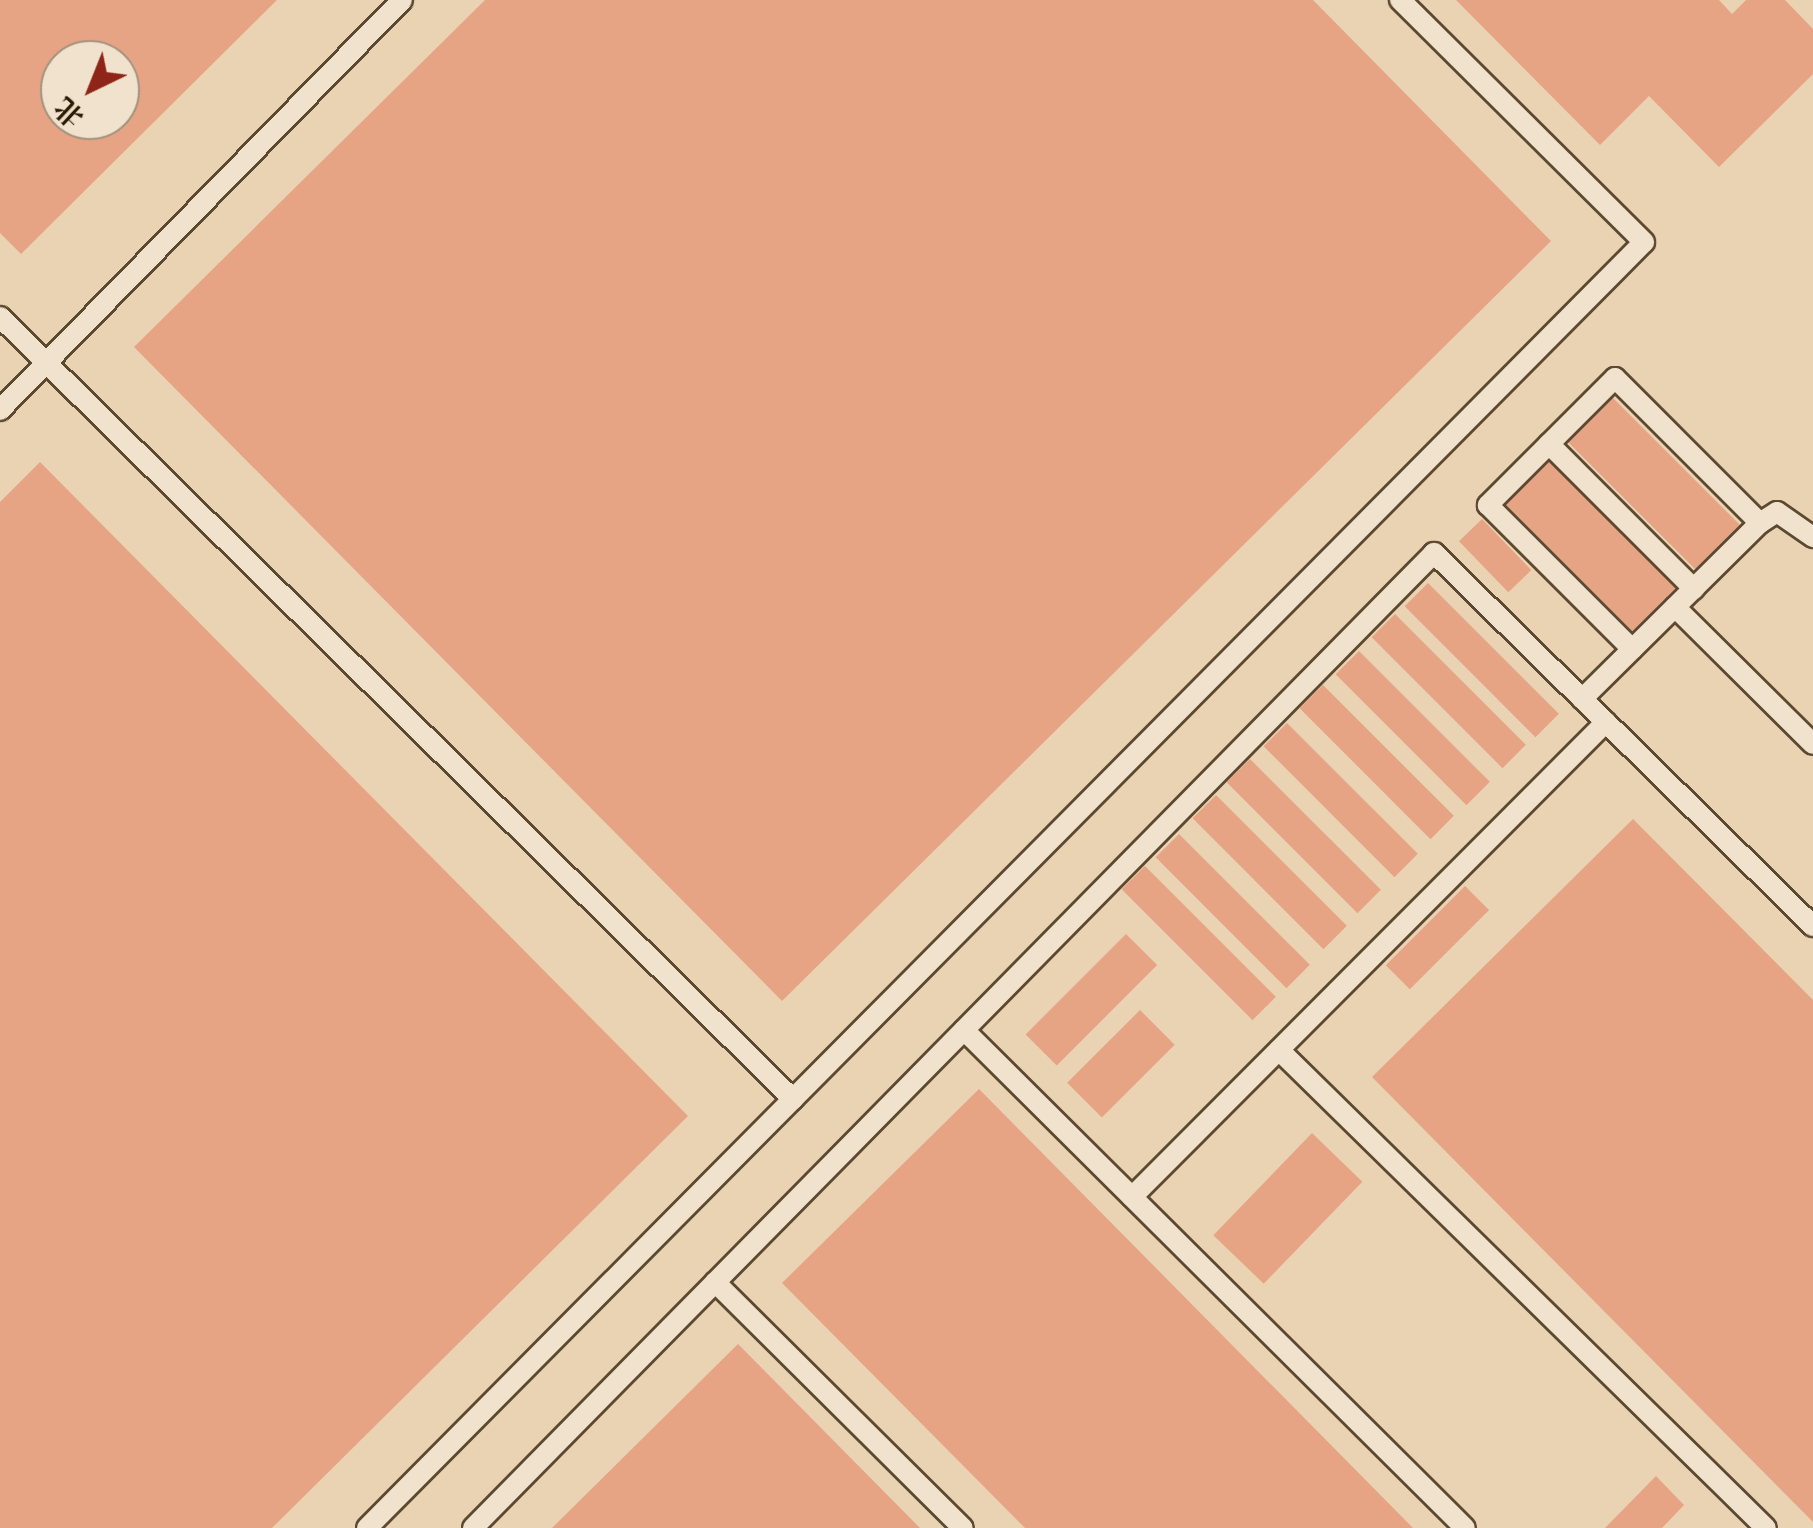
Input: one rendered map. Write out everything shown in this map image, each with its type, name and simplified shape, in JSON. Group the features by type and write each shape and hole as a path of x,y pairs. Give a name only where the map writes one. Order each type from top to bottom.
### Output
{"lane":[{"path":"0,410 402,0"},
{"path":"367,1528 1644,242 1400,0"},
{"path":"0,316 793,1099"},
{"path":"1632,649 1488,505 1615,378 1760,522"},
{"path":"1550,444 1694,588"},
{"path":"1582,699 1760,522 1778,512 1813,537"},
{"path":"474,1528 1434,553 1813,926"},
{"path":"1675,606 1813,744"},
{"path":"1132,1197 1606,722"},
{"path":"964,1030 1465,1528"},
{"path":"1279,1050 1766,1528"},
{"path":"716,1282 963,1528"}],"building":[{"path":"0,0 277,0 140,136 140,40 40,40 40,140 136,140 21,254 0,233"},
{"path":"485,0 1313,0 1551,241 782,1001 134,347"},
{"path":"1456,0 1719,0 1732,14 1746,0 1785,0 1813,29 1813,74 1719,167 1649,96 1600,145"},
{"path":"1609,394 1740,525 1695,569 1564,439"},
{"path":"1546,456 1677,587 1632,631 1501,501"},
{"path":"40,462 688,1116 272,1528 0,1528 0,502"},
{"path":"1482,519 1531,570 1508,592 1459,541"},
{"path":"1428,583 1559,714 1535,737 1405,606"},
{"path":"1395,614 1526,745 1502,768 1372,637"},
{"path":"1359,651 1490,782 1466,805 1336,674"},
{"path":"1323,685 1454,816 1430,839 1300,708"},
{"path":"1287,723 1418,854 1394,877 1264,746"},
{"path":"1250,759 1381,890 1357,913 1227,782"},
{"path":"1216,795 1347,926 1323,949 1193,818"},
{"path":"1633,819 1813,1000 1813,1522 1372,1077"},
{"path":"1179,834 1310,965 1286,988 1156,857"},
{"path":"1145,866 1276,997 1252,1020 1122,889"},
{"path":"1465,886 1489,910 1410,989 1386,965"},
{"path":"1126,934 1157,965 1057,1066 1026,1034"},
{"path":"1140,1010 1175,1045 1102,1117 1067,1083"},
{"path":"979,1089 1413,1528 1025,1528 782,1283"},
{"path":"1312,1133 1362,1182 1264,1284 1213,1235"},
{"path":"738,1344 920,1528 552,1528"},
{"path":"1656,1476 1684,1505 1662,1528 1605,1528"}]}
